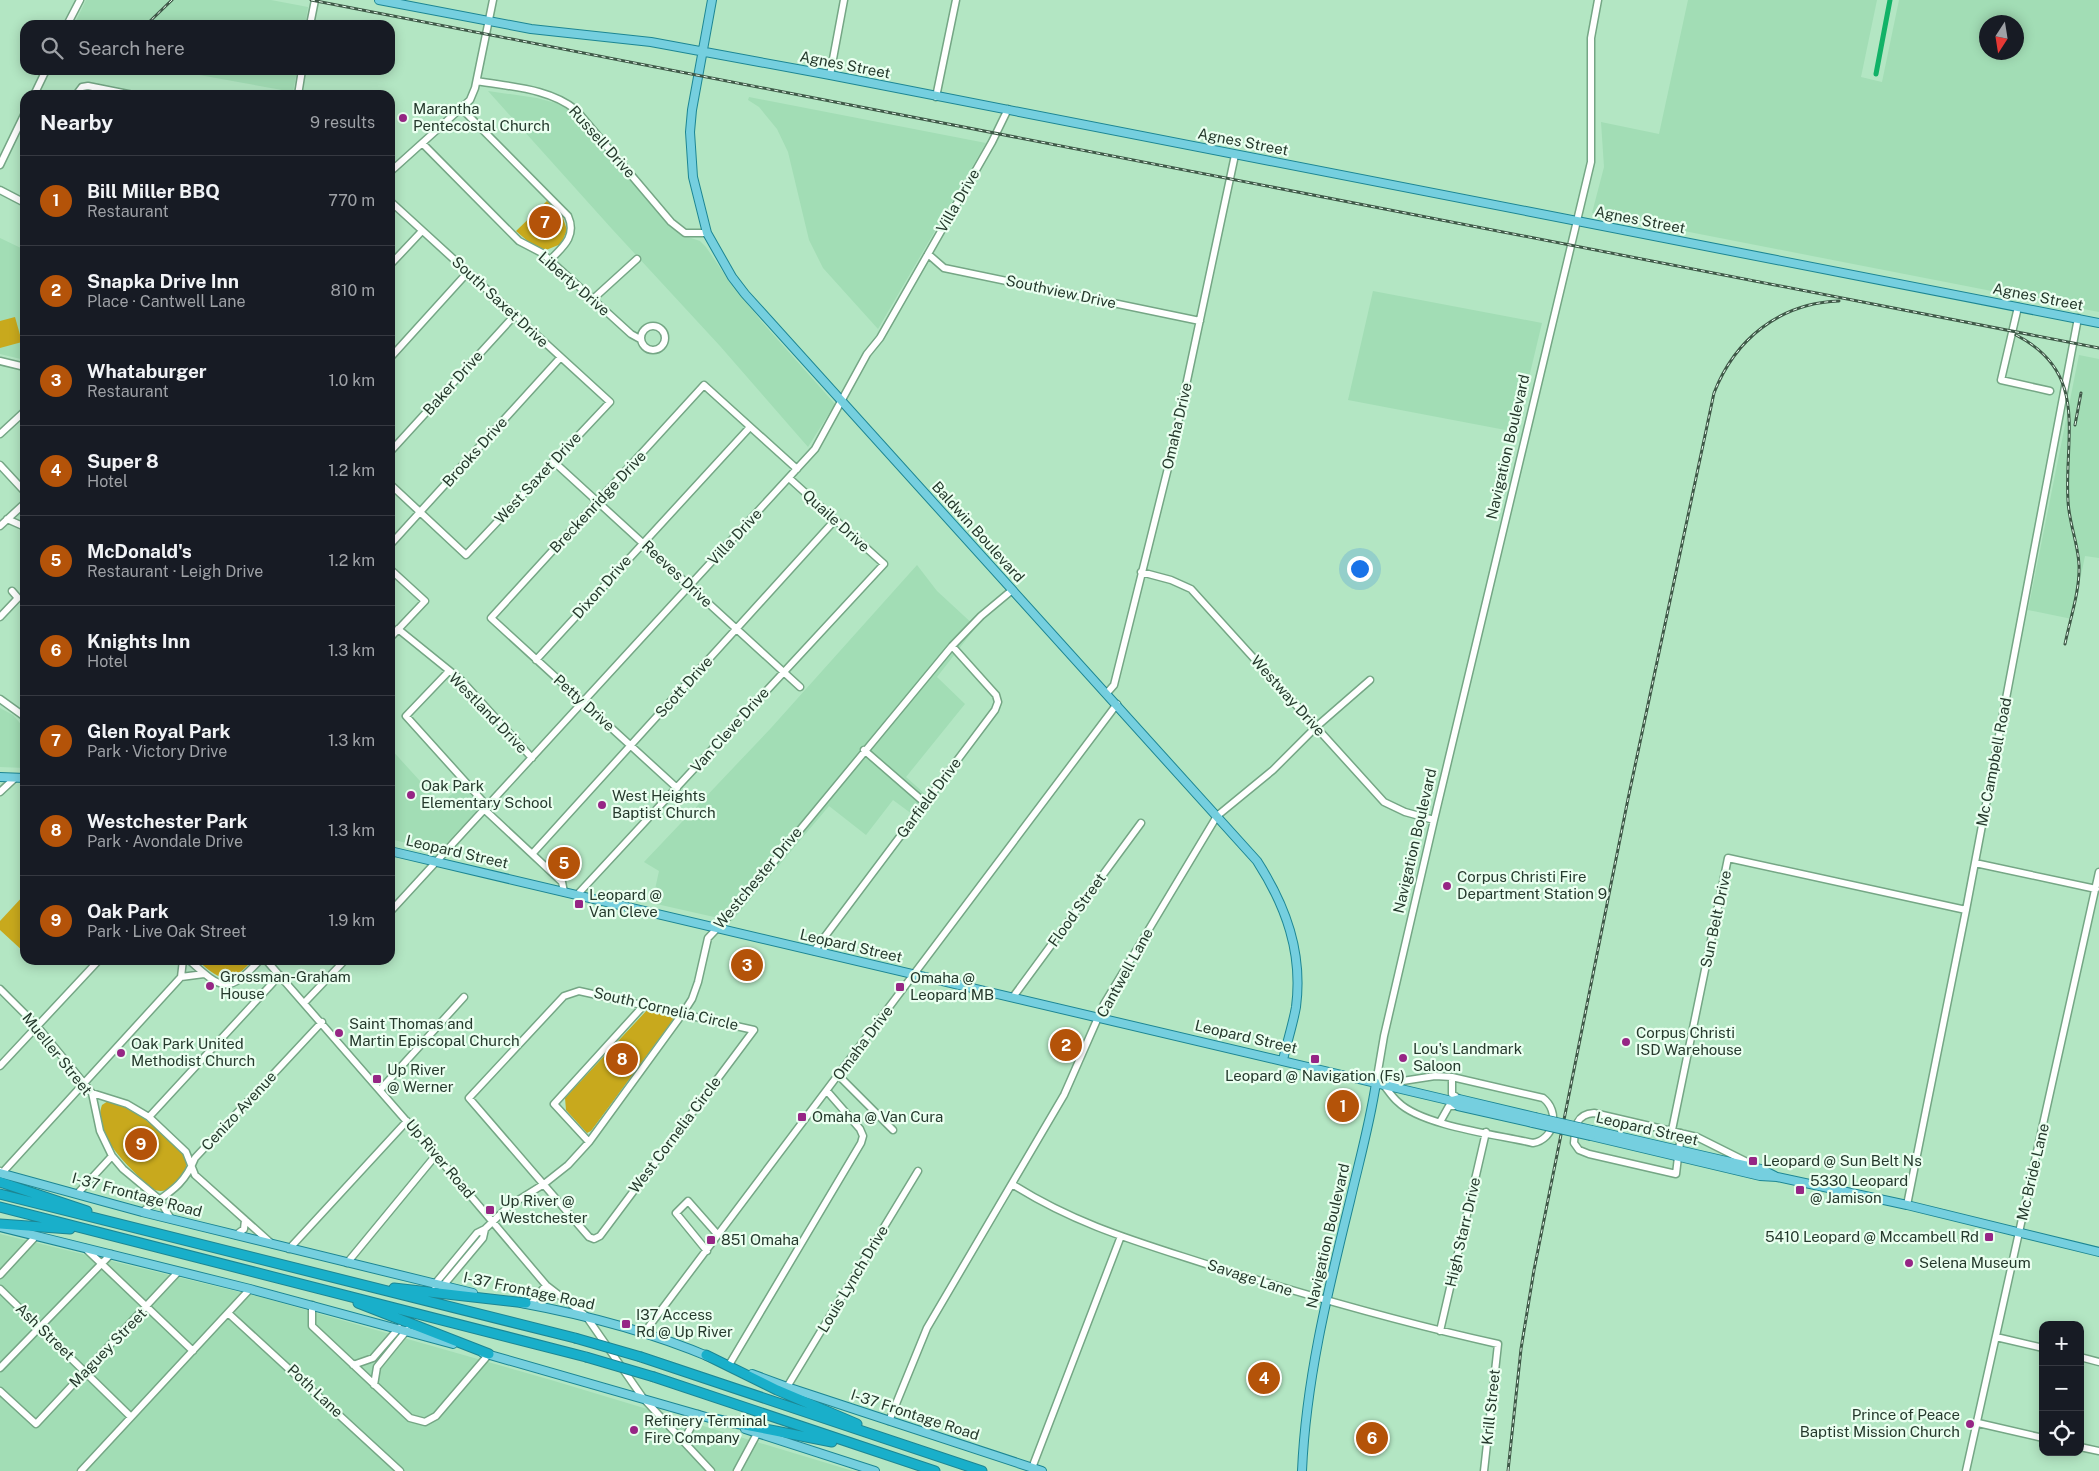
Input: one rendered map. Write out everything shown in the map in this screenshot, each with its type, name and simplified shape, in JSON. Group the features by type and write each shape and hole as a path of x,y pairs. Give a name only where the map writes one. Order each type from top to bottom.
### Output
{"highway":[{"path":"0,1175 156,1234"},
{"path":"0,1194 574,1338 641,1357 982,1471"},
{"path":"0,1207 586,1357 935,1471"},
{"path":"0,1226 96,1231"},
{"path":"357,1284 528,1304"},
{"path":"338,1293 359,1304 488,1354"},
{"path":"706,1355 777,1390 934,1456"},
{"path":"714,1419 808,1436 896,1458"}],"main road":[{"name":"Agnes Street","path":"379,0 531,29 651,42 830,75 2099,322"},
{"name":"Baldwin Boulevard","path":"712,0 690,132 693,177 707,233 732,277 745,294 842,400 1011,591 1117,704 1258,861 1274,888 1294,941 1298,970 1296,1007 1283,1060"},
{"path":"0,777 20,778"},
{"name":"Leopard Street","path":"395,852 1099,1016 1592,1133 1760,1176 1777,1177 1907,1205 2099,1252"},
{"name":"Navigation Boulevard","path":"1302,1471 1309,1387 1326,1302 1380,1084"},
{"name":"Leopard Street","path":"1678,1154 1761,1169 1777,1177"},
{"name":"I-37 Frontage Road","path":"0,1175 78,1193 142,1212 438,1286 586,1316 706,1355 787,1388 1042,1471"},
{"path":"0,1226 403,1329 758,1432 873,1471"}],"street":[{"path":"70,20 80,0"},
{"path":"311,20 315,0"},
{"path":"395,168 470,100 477,81 493,0"},
{"path":"830,75 844,0"},
{"path":"936,97 956,0"},
{"name":"Navigation Boulevard","path":"1380,1084 1384,1035 1591,162 1591,38 1598,0"},
{"path":"36,90 44,75"},
{"path":"299,90 301,75"},
{"name":"Russell Drive","path":"477,81 554,96 567,103 576,110 670,222 685,233 707,233"},
{"path":"80,90 82,87 88,86 108,90"},
{"path":"462,108 568,216 571,226 568,242 550,260"},
{"name":"Villa Drive","path":"395,907 815,449 866,354 880,338 992,142 1008,109"},
{"path":"0,164 20,128"},
{"name":"Liberty Drive","path":"423,144 519,241 550,260 631,334 640,339"},
{"name":"Omaha Drive","path":"1106,693 1114,684 1171,456 1235,155"},
{"path":"0,190 20,200"},
{"name":"South Saxet Drive","path":"395,206 610,402"},
{"path":"395,260 422,231"},
{"name":"Southview Drive","path":"928,254 944,268 1200,320"},
{"path":"593,299 637,259"},
{"path":"395,352 468,272"},
{"path":"2018,307 2001,380 2050,391"},
{"name":"Baker Drive","path":"395,447 515,315"},
{"name":"Mc Campbell Road","path":"1907,1205 1975,864 2078,318"},
{"name":"Brooks Drive","path":"395,540 560,358"},
{"path":"0,361 20,366"},
{"name":"Quaile Drive","path":"704,385 797,469"},
{"name":"Breckenridge Drive","path":"490,618 704,385"},
{"name":"West Saxet Drive","path":"420,512 466,555 610,402"},
{"path":"0,434 20,416"},
{"name":"Dixon Drive","path":"536,660 642,542 750,427"},
{"name":"Reeves Drive","path":"553,461 800,687"},
{"path":"0,465 20,487"},
{"name":"Quaile Drive","path":"789,478 884,564"},
{"path":"395,489 420,512"},
{"path":"0,526 20,507"},
{"path":"7,519 20,524"},
{"name":"Scott Drive","path":"533,853 835,520"},
{"name":"Van Cleve Drive","path":"577,895 884,564"},
{"name":"Westway Drive","path":"1141,572 1171,580 1191,589 1384,802 1405,812 1434,820"},
{"path":"395,574 425,601 395,632"},
{"path":"0,616 18,598 12,591"},
{"name":"Westchester Drive","path":"438,1286 483,1238 485,1229 492,1221 509,1206 544,1184 568,1165 589,1142 692,999 708,938 728,917 864,750 952,646 981,616 1011,591"},
{"name":"Petty Drive","path":"490,618 677,788"},
{"name":"Westland Drive","path":"398,629 461,680 532,758"},
{"name":"Garfield Drive","path":"814,951 995,710 998,702 996,695 952,646"},
{"path":"448,671 406,716 487,808 562,882 564,892"},
{"name":"Cantwell Lane","path":"889,1421 927,1328 1064,1095 1099,1016 1216,816 1273,770 1316,727 1370,680"},
{"path":"0,700 20,714"},
{"name":"Omaha Drive","path":"644,1334 1117,704"},
{"path":"864,750 925,803"},
{"path":"0,792 15,778"},
{"name":"Flood Street","path":"1013,997 1141,823"},
{"name":"Sun Belt Drive","path":"1672,1130 1728,858 1966,910"},
{"path":"1975,864 2096,889"},
{"name":"Mc Bride Lane","path":"1966,1471 2099,872"},
{"path":"0,1066 91,965"},
{"path":"0,1175 181,977 182,965"},
{"path":"194,965 214,982 233,984 241,980 255,965"},
{"name":"Up River Road","path":"271,965 305,1002 546,1285 586,1316 643,1398 711,1471"},
{"path":"305,1002 340,965"},
{"path":"181,977 204,974"},
{"path":"150,1117 280,975"},
{"name":"Mueller Street","path":"0,989 37,1026 92,1093 100,1131 112,1156 144,1188 159,1199 171,1219"},
{"name":"South Cornelia Circle","path":"544,1184 469,1098 564,996 579,990 754,1030"},
{"path":"380,1090 464,997"},
{"path":"589,1142 554,1104 645,1004"},
{"name":"Cenizo Avenue","path":"142,1212 177,1188 187,1176 195,1158 322,1022"},
{"name":"West Cornelia Circle","path":"544,1184 589,1237 600,1236 754,1030"},
{"path":"839,1076 893,1130"},
{"path":"1435,1076 1452,1077 1543,1098 1551,1104 1554,1112 1549,1136 1542,1142 1534,1143 1440,1122 1422,1116 1399,1104 1380,1084 1435,1076"},
{"path":"1440,1122 1450,1106 1457,1102 1452,1094 1452,1077"},
{"path":"729,1365 861,1143 863,1136 860,1129 827,1091"},
{"path":"92,1093 128,1104 150,1117 186,1152 195,1175 272,1244"},
{"path":"1681,1133 1676,1174 1589,1154 1579,1150 1574,1143 1579,1118 1584,1114 1594,1113 1672,1130 1712,1143 1761,1169"},
{"path":"289,1248 407,1121"},
{"name":"High Starr Drive","path":"1440,1331 1486,1132"},
{"path":"348,1264 436,1155"},
{"path":"78,1193 112,1156"},
{"name":"Louis Lynch Drive","path":"787,1388 918,1171"},
{"name":"Savage Lane","path":"1012,1184 1043,1204 1084,1224 1120,1236 1326,1302 1498,1344"},
{"path":"707,1251 676,1213 688,1201 718,1235"},
{"path":"236,1235 244,1229 245,1220"},
{"path":"0,1275 36,1236"},
{"path":"1032,1468 1120,1236"},
{"path":"85,1248 193,1351"},
{"path":"0,1368 100,1263 111,1254"},
{"name":"Maguey Street","path":"0,1391 36,1424 178,1272"},
{"path":"528,1304 546,1285"},
{"name":"Ash Street","path":"0,1289 131,1417"},
{"path":"81,1471 250,1289"},
{"path":"312,1305 312,1326 410,1418 425,1422 436,1416 488,1354"},
{"name":"Poth Lane","path":"228,1313 400,1471"},
{"path":"374,1385 376,1370 381,1356 403,1329"},
{"path":"1996,1337 2039,1347"},
{"name":"Krill Street","path":"1484,1471 1498,1344"},
{"path":"354,1365 368,1362 381,1356"},
{"path":"2084,1358 2099,1362"},
{"path":"684,1440 698,1414"},
{"path":"1978,1423 2039,1437"},
{"path":"737,1471 758,1432"},
{"path":"2084,1448 2099,1452"}],"shaded area":[{"path":"86,0 271,0 308,7 306,20 76,20"},
{"path":"1688,0 1877,0 1861,77 1882,82 1899,0 2099,0 2099,312 1592,213 1604,167 1601,122 1659,134"},
{"path":"200,75 296,75 293,90 282,90"},
{"path":"488,91 537,98 563,105 583,123 679,234 700,241 706,247 727,278 762,322 835,404 808,447 720,346"},
{"path":"749,97 986,143 878,329 823,268 809,240 788,152 777,129 759,107 748,100"},
{"path":"548,200 562,215 567,230 561,244 546,250 531,244 516,231"},
{"path":"0,238 20,248 20,359 0,354"},
{"path":"1373,291 1542,323 1516,432 1348,400"},
{"path":"15,317 20,343 0,348 0,321"},
{"path":"2079,355 2099,359 2099,558 2085,556 2072,619 2028,610"},
{"path":"917,565 937,591 976,627 937,677 965,704 906,777 925,794 912,814 893,800 866,835 829,806 732,921 652,903 659,871 644,862 771,728"},
{"path":"0,708 13,715 20,723 20,768 0,767"},
{"name":"Oak Park Elementary School","path":"395,754 440,803 463,786 481,807 439,851 395,840"},
{"path":"20,899 20,948 0,930 0,921"},
{"path":"203,965 248,965 238,974 231,977 219,977"},
{"path":"648,1009 672,1015 673,1020 591,1131 587,1133 566,1110 565,1098"},
{"path":"108,1101 140,1116 158,1129 184,1154 186,1169 183,1176 172,1187 158,1191 151,1188 115,1151 102,1128 100,1116 102,1105"},
{"path":"0,1234 264,1298 551,1380 853,1471 0,1471"}],"waterway":[{"path":"1876,74 1890,0"}],"railway":[{"path":"151,20 172,0"},
{"path":"311,0 2099,348"},
{"path":"1508,1471 1521,1349 1534,1270 1628,799 1714,393 1734,356 1762,328 1779,317 1798,309 1818,303 1839,301"},
{"path":"2016,335 2039,350 2055,368 2064,387 2068,408 2068,501 2078,557 2079,575 2065,644"},
{"path":"2075,425 2081,393"}],"place":[{"name":"Marantha Pentecostal Church","path":"403,118"},
{"name":"Glen Royal Park","path":"545,222"},
{"name":"Oak Park Elementary School","path":"411,795"},
{"name":"West Heights Baptist Church","path":"602,805"},
{"name":"McDonald's","path":"564,863"},
{"name":"Corpus Christi Fire Department Station 9","path":"1447,886"},
{"name":"Leopard @ Van Cleve","path":"579,904"},
{"name":"Whataburger","path":"747,965"},
{"name":"Grossman-Graham House","path":"210,986"},
{"name":"Omaha @ Leopard MB","path":"900,987"},
{"name":"Saint Thomas and Martin Episcopal Church","path":"339,1033"},
{"name":"Corpus Christi ISD Warehouse","path":"1626,1042"},
{"name":"Snapka Drive Inn","path":"1066,1045"},
{"name":"Oak Park United Methodist Church","path":"121,1053"},
{"name":"Lou's Landmark Saloon","path":"1403,1058"},
{"name":"Westchester Park","path":"622,1059"},
{"name":"Leopard @ Navigation (Fs)","path":"1315,1059"},
{"name":"Up River @ Werner","path":"377,1079"},
{"name":"Bill Miller BBQ","path":"1343,1106"},
{"name":"Omaha @ Van Cura","path":"802,1117"},
{"name":"Oak Park","path":"141,1144"},
{"name":"Leopard @ Sun Belt Ns","path":"1753,1161"},
{"name":"5330 Leopard @ Jamison","path":"1800,1190"},
{"name":"Up River @ Westchester","path":"490,1210"},
{"name":"5410 Leopard @ Mccambell Rd","path":"1989,1237"},
{"name":"851 Omaha","path":"711,1240"},
{"name":"Selena Museum","path":"1909,1263"},
{"name":"I37 Access Rd @ Up River","path":"626,1324"},
{"name":"Super 8","path":"1264,1378"},
{"name":"Prince of Peace Baptist Mission Church","path":"1970,1424"},
{"name":"Refinery Terminal Fire Company","path":"634,1430"},
{"name":"Knights Inn","path":"1372,1438"}]}
